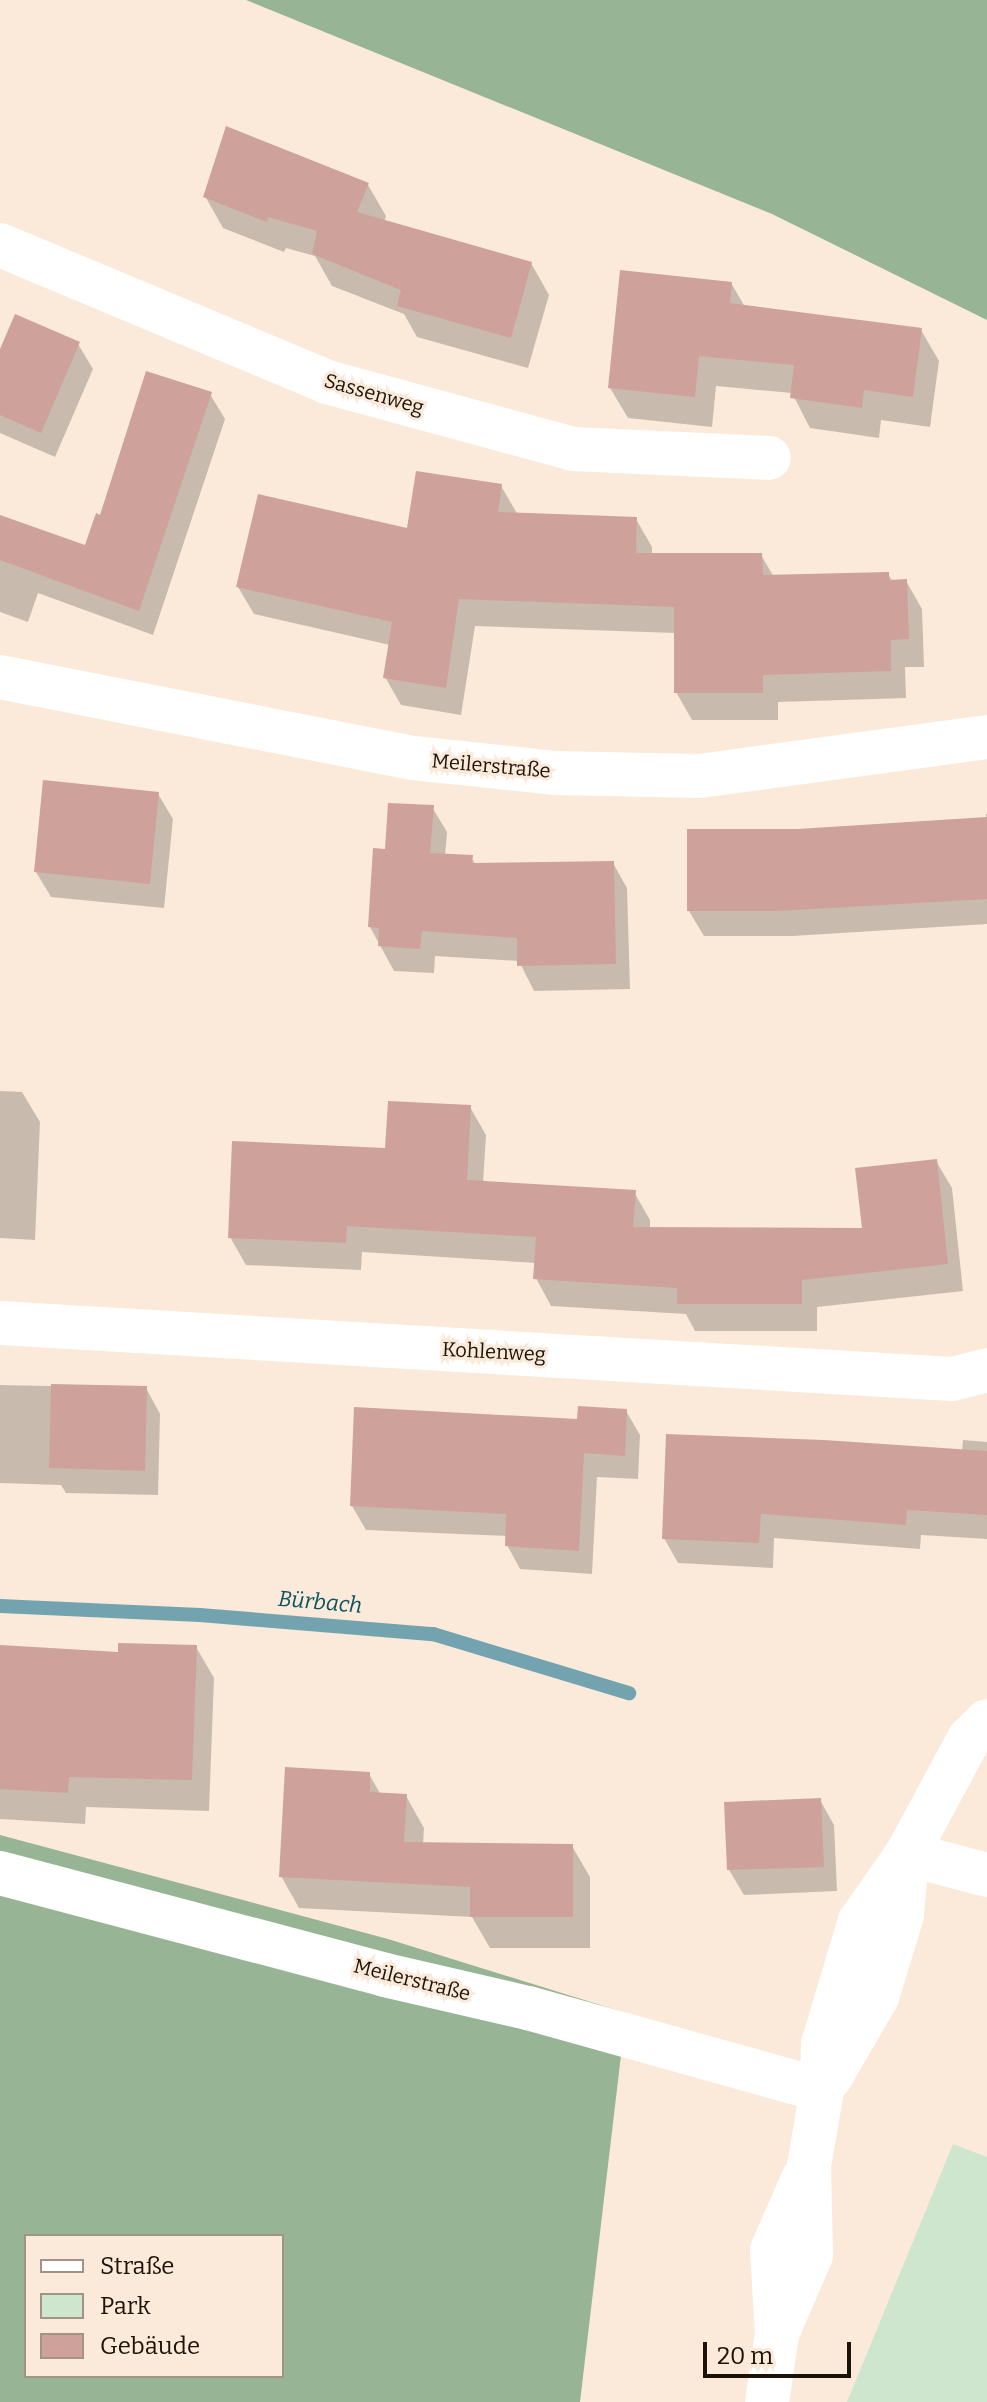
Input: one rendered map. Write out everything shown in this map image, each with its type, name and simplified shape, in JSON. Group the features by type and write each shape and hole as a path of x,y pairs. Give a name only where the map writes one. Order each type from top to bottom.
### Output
{"street":[{"name":"Sassenweg","path":"0,245 327,382 573,449 769,458"},
{"name":"Meilerstraße","path":"0,677 413,758 556,773 699,776 987,737"},
{"name":"Kohlenweg","path":"0,1323 952,1379 987,1370"},
{"path":"767,2402 777,2334 811,2255 809,2166 822,2090 877,1997 902,1915 907,1854 969,1739 987,1721"},
{"path":"907,1854 987,1875"},
{"name":"Meilerstraße","path":"0,1873 385,1975 528,2008 822,2090"}],"green space":[{"path":"246,0 987,0 987,320 772,214"},
{"path":"0,1835 388,1939 626,2013 580,2402 0,2402"},
{"path":"953,2144 987,2157 987,2402 847,2402"}],"building":[{"path":"226,126 369,183 357,212 532,262 511,338 397,306 401,290 312,254 317,231 268,217 267,222 203,197"},
{"path":"620,270 732,282 730,303 922,328 913,397 864,390 862,408 790,398 794,365 699,356 695,397 608,388"},
{"path":"15,314 80,342 41,433 0,415 0,349"},
{"path":"146,371 212,392 139,611 0,560 0,515 85,545 96,513 100,515"},
{"path":"416,471 502,484 498,512 637,517 636,553 762,553 763,575 889,572 889,580 907,579 909,639 891,640 891,671 763,675 763,693 674,693 674,607 459,599 446,688 383,678 392,622 236,587 258,494 407,528"},
{"path":"43,780 159,792 150,884 34,872"},
{"path":"388,803 434,805 430,853 473,855 472,863 614,861 616,964 517,966 517,938 422,931 420,949 378,946 379,928 368,927 373,848 385,849"},
{"path":"987,817 987,899 778,911 687,911 687,829 798,829"},
{"path":"388,1101 471,1105 467,1180 636,1190 633,1227 862,1228 855,1168 937,1159 948,1264 802,1280 802,1304 677,1304 677,1288 533,1279 536,1237 347,1226 346,1243 228,1238 232,1141 385,1148"},
{"path":"51,1384 147,1386 145,1471 49,1468"},
{"path":"578,1406 627,1409 625,1456 584,1453 579,1551 505,1546 506,1514 350,1506 354,1407 577,1419"},
{"path":"666,1434 987,1451 987,1515 907,1510 906,1525 761,1514 759,1543 662,1539"},
{"path":"118,1643 197,1645 192,1780 69,1777 68,1793 0,1789 0,1645 118,1652"},
{"path":"285,1767 370,1772 370,1792 407,1794 404,1842 573,1844 573,1917 470,1917 470,1887 279,1877"},
{"path":"821,1798 824,1867 727,1870 724,1802"}],"waterway":[{"name":"Bürbach","path":"0,1606 200,1615 433,1634 629,1693"}]}
